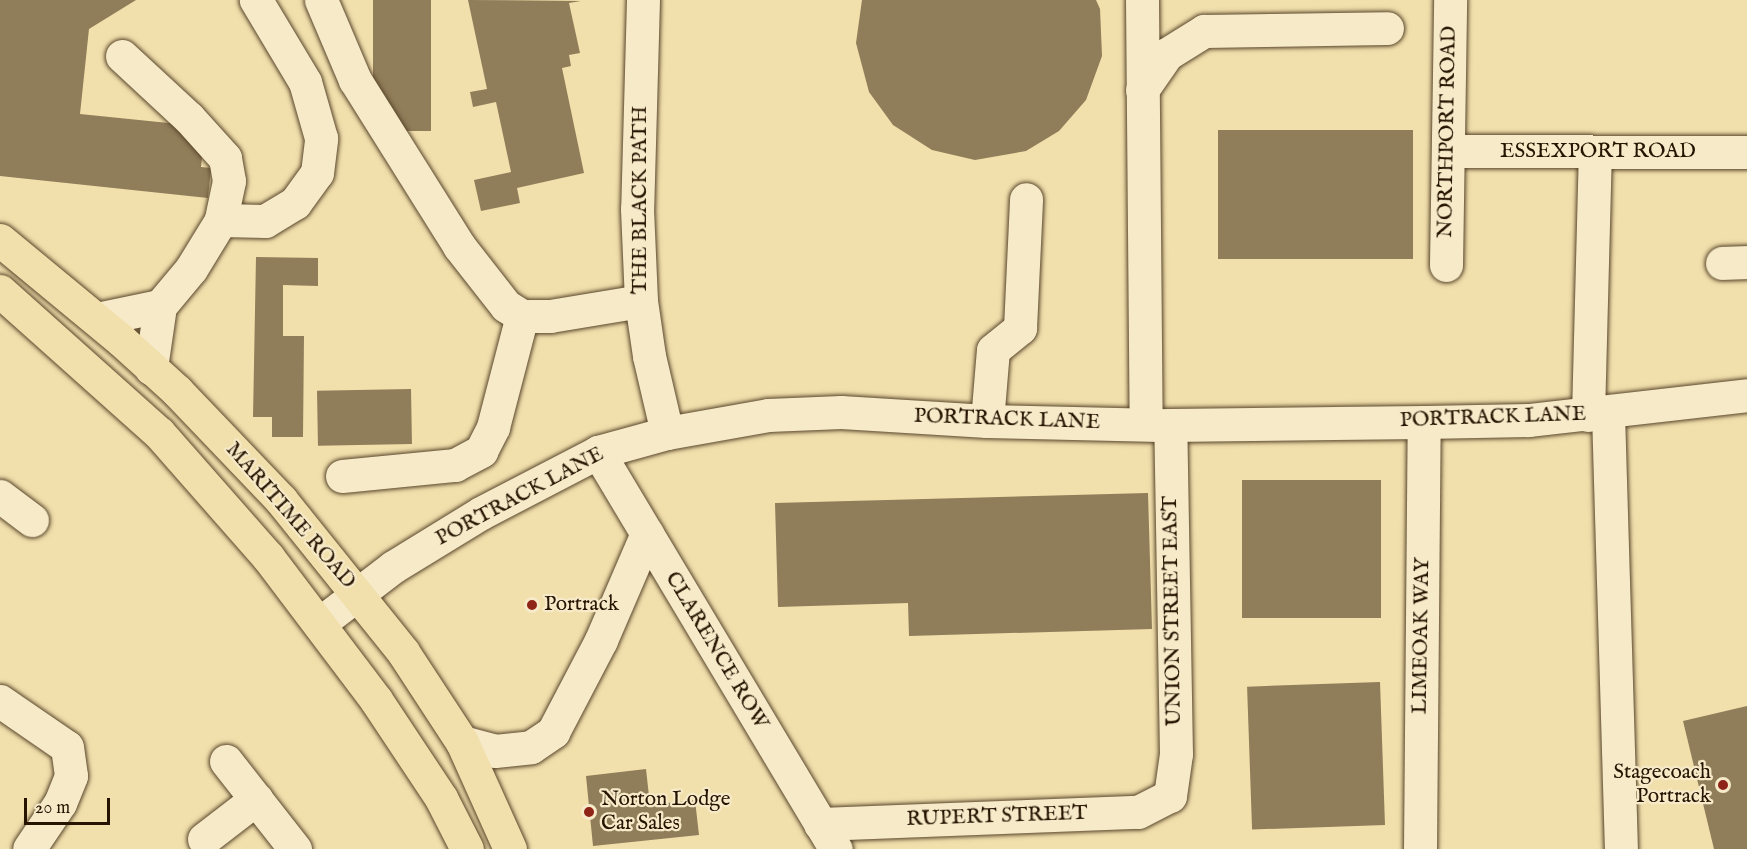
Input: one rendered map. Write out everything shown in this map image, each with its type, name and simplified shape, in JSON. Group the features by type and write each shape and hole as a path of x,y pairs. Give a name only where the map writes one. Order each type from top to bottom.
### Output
{"main road":[{"name":"MARITIME ROAD","path":"0,240 97,319 151,368 281,500 404,652 462,742 510,849"},
{"name":"MARITIME ROAD","path":"0,291 159,433 268,557 320,623 421,767 467,849"}],"street":[{"path":"221,220 265,221 295,203 317,173 321,138 305,82 256,0"},
{"path":"321,0 355,80 459,246 506,306 522,316 550,316 641,301"},
{"name":"THE BLACK PATH","path":"643,0 637,209 641,301 649,356 667,433"},
{"name":"UNION STREET EAST","path":"1142,0 1142,90 1176,754 1170,796"},
{"name":"NORTHPORT ROAD","path":"1446,264 1450,0"},
{"path":"1142,90 1167,54 1204,31 1386,28"},
{"path":"122,56 189,118 225,158 229,181 221,220 191,269 160,306 151,368"},
{"name":"ESSEXPORT ROAD","path":"1448,151 1596,154 1747,152"},
{"path":"1596,154 1598,414 1621,849"},
{"path":"987,422 993,350 1020,328 1026,199"},
{"path":"97,319 160,306"},
{"path":"342,476 454,465 481,451 493,427 522,316"},
{"name":"PORTRACK LANE","path":"320,623 357,593 481,513 598,452 667,433 768,415 841,412 987,422 1158,425 1424,422 1598,414 1747,395"},
{"name":"LIMEOAK WAY","path":"1420,849 1424,422"},
{"name":"CLARENCE ROW","path":"598,452 828,836"},
{"path":"0,496 32,520"},
{"path":"462,742 495,751 531,747 553,732 579,684 646,533"},
{"path":"0,701 67,747 71,776 60,802 28,849"},
{"path":"226,761 295,849"},
{"name":"RUPERT STREET","path":"828,836 1138,812 1170,796"},
{"path":"204,839 256,799"}],"building":[{"path":"0,0 136,0 89,29 80,114 188,125 204,139 201,167 211,168 208,198 0,176"},
{"path":"373,0 431,0 431,131 373,131"},
{"path":"468,0 581,1 569,3 580,53 569,55 571,66 562,68 584,173 517,188 520,203 481,211 474,180 511,172 496,102 473,107 470,92 487,89"},
{"path":"862,0 1096,0 1100,9 1102,56 1086,100 1059,131 1026,151 975,160 932,150 893,125 869,92 856,43"},
{"path":"1218,130 1413,130 1413,259 1218,259"},
{"path":"256,257 318,258 318,286 283,285 283,336 304,336 303,437 272,437 272,417 253,417"},
{"path":"411,389 412,444 318,446 317,391"},
{"path":"1242,480 1381,480 1381,618 1242,618"},
{"path":"1148,493 1152,629 909,636 908,603 778,607 775,503"},
{"path":"1380,682 1385,825 1252,830 1247,687"},
{"name":"Stagecoach Portrack","path":"1747,706 1747,849 1714,849 1683,721"},
{"path":"646,769 650,805 695,800 699,835 593,846 586,776"}],"place":[{"name":"Portrack","path":"532,605"},
{"name":"Stagecoach Portrack","path":"1723,785"},
{"name":"Norton Lodge Car Sales","path":"589,812"}]}
